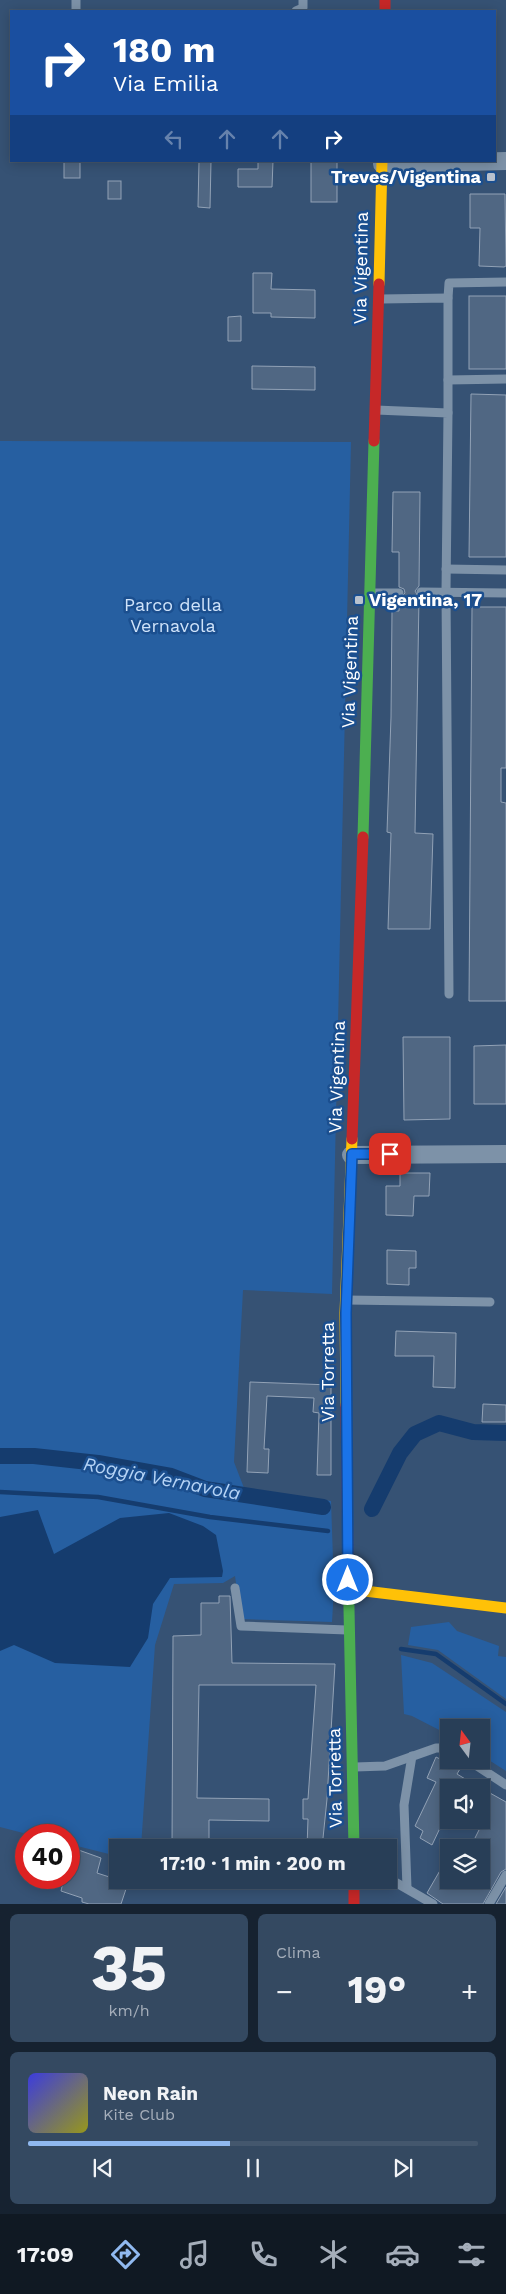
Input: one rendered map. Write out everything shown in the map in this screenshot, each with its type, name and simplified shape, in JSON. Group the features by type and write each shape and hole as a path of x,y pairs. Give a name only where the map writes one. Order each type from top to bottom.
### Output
{"street":[{"path":"382,163 444,162"},
{"name":"Via Vigentina","path":"352,1154 382,163"},
{"path":"352,1154 506,1154"},
{"name":"Via Torretta","path":"352,1154 346,1300 348,1589 354,1839"},
{"path":"348,1589 506,1608"},
{"path":"354,1889 354,1904"}],"lane":[{"path":"298,10 303,8 303,0"},
{"path":"449,994 446,569 449,283 506,282"},
{"path":"378,298 448,298"},
{"path":"448,380 506,379"},
{"path":"375,410 448,413"},
{"path":"446,569 506,570"},
{"path":"421,592 506,593"},
{"path":"370,593 399,593"},
{"path":"346,1300 490,1302"},
{"path":"235,1588 241,1626 350,1630"},
{"path":"352,1767 386,1766 440,1748"},
{"path":"407,1888 404,1805 412,1756"},
{"path":"482,1769 506,1785"},
{"path":"489,1904 506,1875"},
{"path":"397,1883 433,1904"}],"green space":[{"name":"Parco della Vernavola","path":"0,441 351,442 332,1294 243,1290 234,1462 244,1488 331,1501 334,1588 332,1622 241,1619 235,1576 223,1583 174,1584 155,1645 142,1839 109,1839 109,1854 80,1847 80,1824 15,1824 15,1831 0,1827"},
{"path":"449,1622 457,1631 499,1646 498,1656 506,1657 506,1699 438,1650 408,1645 411,1627"},
{"path":"401,1655 432,1663 506,1712 506,1771 490,1761 490,1719 440,1719 440,1730 404,1714"}],"shaded area":[{"path":"38,1510 54,1554 120,1518 169,1513 203,1526 216,1535 223,1571 222,1577 170,1578 153,1604 148,1638 130,1667 55,1663 14,1645 0,1651 0,1517"}],"building":[{"path":"64,162 80,162 80,178 64,178"},
{"path":"199,162 211,162 210,208 198,207"},
{"path":"258,162 273,162 272,187 238,187 238,169 258,169"},
{"path":"311,162 337,162 337,202 311,202"},
{"path":"108,181 121,181 121,199 108,199"},
{"path":"470,194 505,194 506,266 504,267 479,266 480,228 470,228"},
{"path":"253,273 272,273 271,289 315,290 315,318 271,317 271,313 253,313"},
{"path":"469,296 506,296 506,369 469,369"},
{"path":"241,316 241,341 228,341 228,317"},
{"path":"252,366 315,367 315,390 252,389"},
{"path":"471,394 506,395 506,557 469,557"},
{"path":"393,492 420,492 419,586 415,591 419,598 415,833 433,834 430,929 388,929 391,833 387,832 392,611 399,611 399,599 405,593 404,589 399,587 399,552 392,552"},
{"path":"472,607 506,607 506,768 501,768 501,802 506,803 506,1001 469,1001"},
{"path":"403,1037 450,1037 450,1119 404,1120"},
{"path":"506,1045 506,1104 474,1104 474,1046"},
{"path":"400,1173 430,1173 429,1196 414,1196 413,1216 386,1215 386,1186 400,1186"},
{"path":"387,1250 416,1251 416,1268 409,1268 409,1285 387,1284"},
{"path":"396,1331 456,1333 455,1388 433,1387 434,1356 395,1356"},
{"path":"250,1382 331,1385 331,1475 317,1475 319,1413 313,1412 314,1398 267,1396 264,1449 269,1449 268,1473 247,1472"},
{"path":"483,1404 506,1405 506,1422 482,1422"},
{"path":"219,1596 230,1596 232,1663 335,1664 323,1839 307,1839 308,1819 303,1819 303,1799 308,1799 316,1685 199,1685 197,1798 269,1799 269,1821 209,1820 209,1839 172,1839 173,1636 201,1635 201,1603 219,1603"},
{"path":"436,1757 440,1759 440,1769 460,1769 457,1774 465,1779 440,1779 440,1828 432,1845 420,1838 423,1831 415,1826 436,1782 427,1778"},
{"path":"490,1793 506,1802 506,1869 501,1872 483,1904 443,1904 427,1893 440,1871 440,1889 490,1889 490,1839 474,1839 480,1829 490,1829"},
{"path":"80,1850 101,1858 97,1873 109,1877 109,1889 126,1889 121,1904 89,1904 82,1902 82,1898 61,1891 61,1889 80,1889"},
{"path":"506,1887 506,1904 496,1904"}],"waterway":[{"name":"Roggia Vernavola","path":"372,1509 400,1453 415,1434 439,1423 473,1432 506,1433"},
{"name":"Roggia Vernavola","path":"0,1456 34,1456 98,1463 171,1476 205,1489 323,1507"},
{"path":"0,1492 98,1497 210,1517 328,1531"},
{"path":"401,1649 436,1654 506,1704"}],"traffic: fast":[{"path":"363,837 374,441"},
{"path":"348,1561 354,1839"}],"traffic: slow":[{"path":"379,284 382,162"},
{"path":"346,1405 345,1313 352,1139"},
{"path":"348,1589 506,1608"}],"traffic: jam":[{"path":"385,0 385,10"},
{"path":"374,441 379,284"},
{"path":"352,1139 363,837"},
{"path":"346,1405 348,1561"},
{"path":"354,1889 354,1904"}],"place":[{"name":"Treves/Vigentina","path":"491,177"},
{"name":"Vigentina, 17","path":"359,600"}],"route":[{"path":"348,1580 346,1313 352,1154 390,1154"}]}
